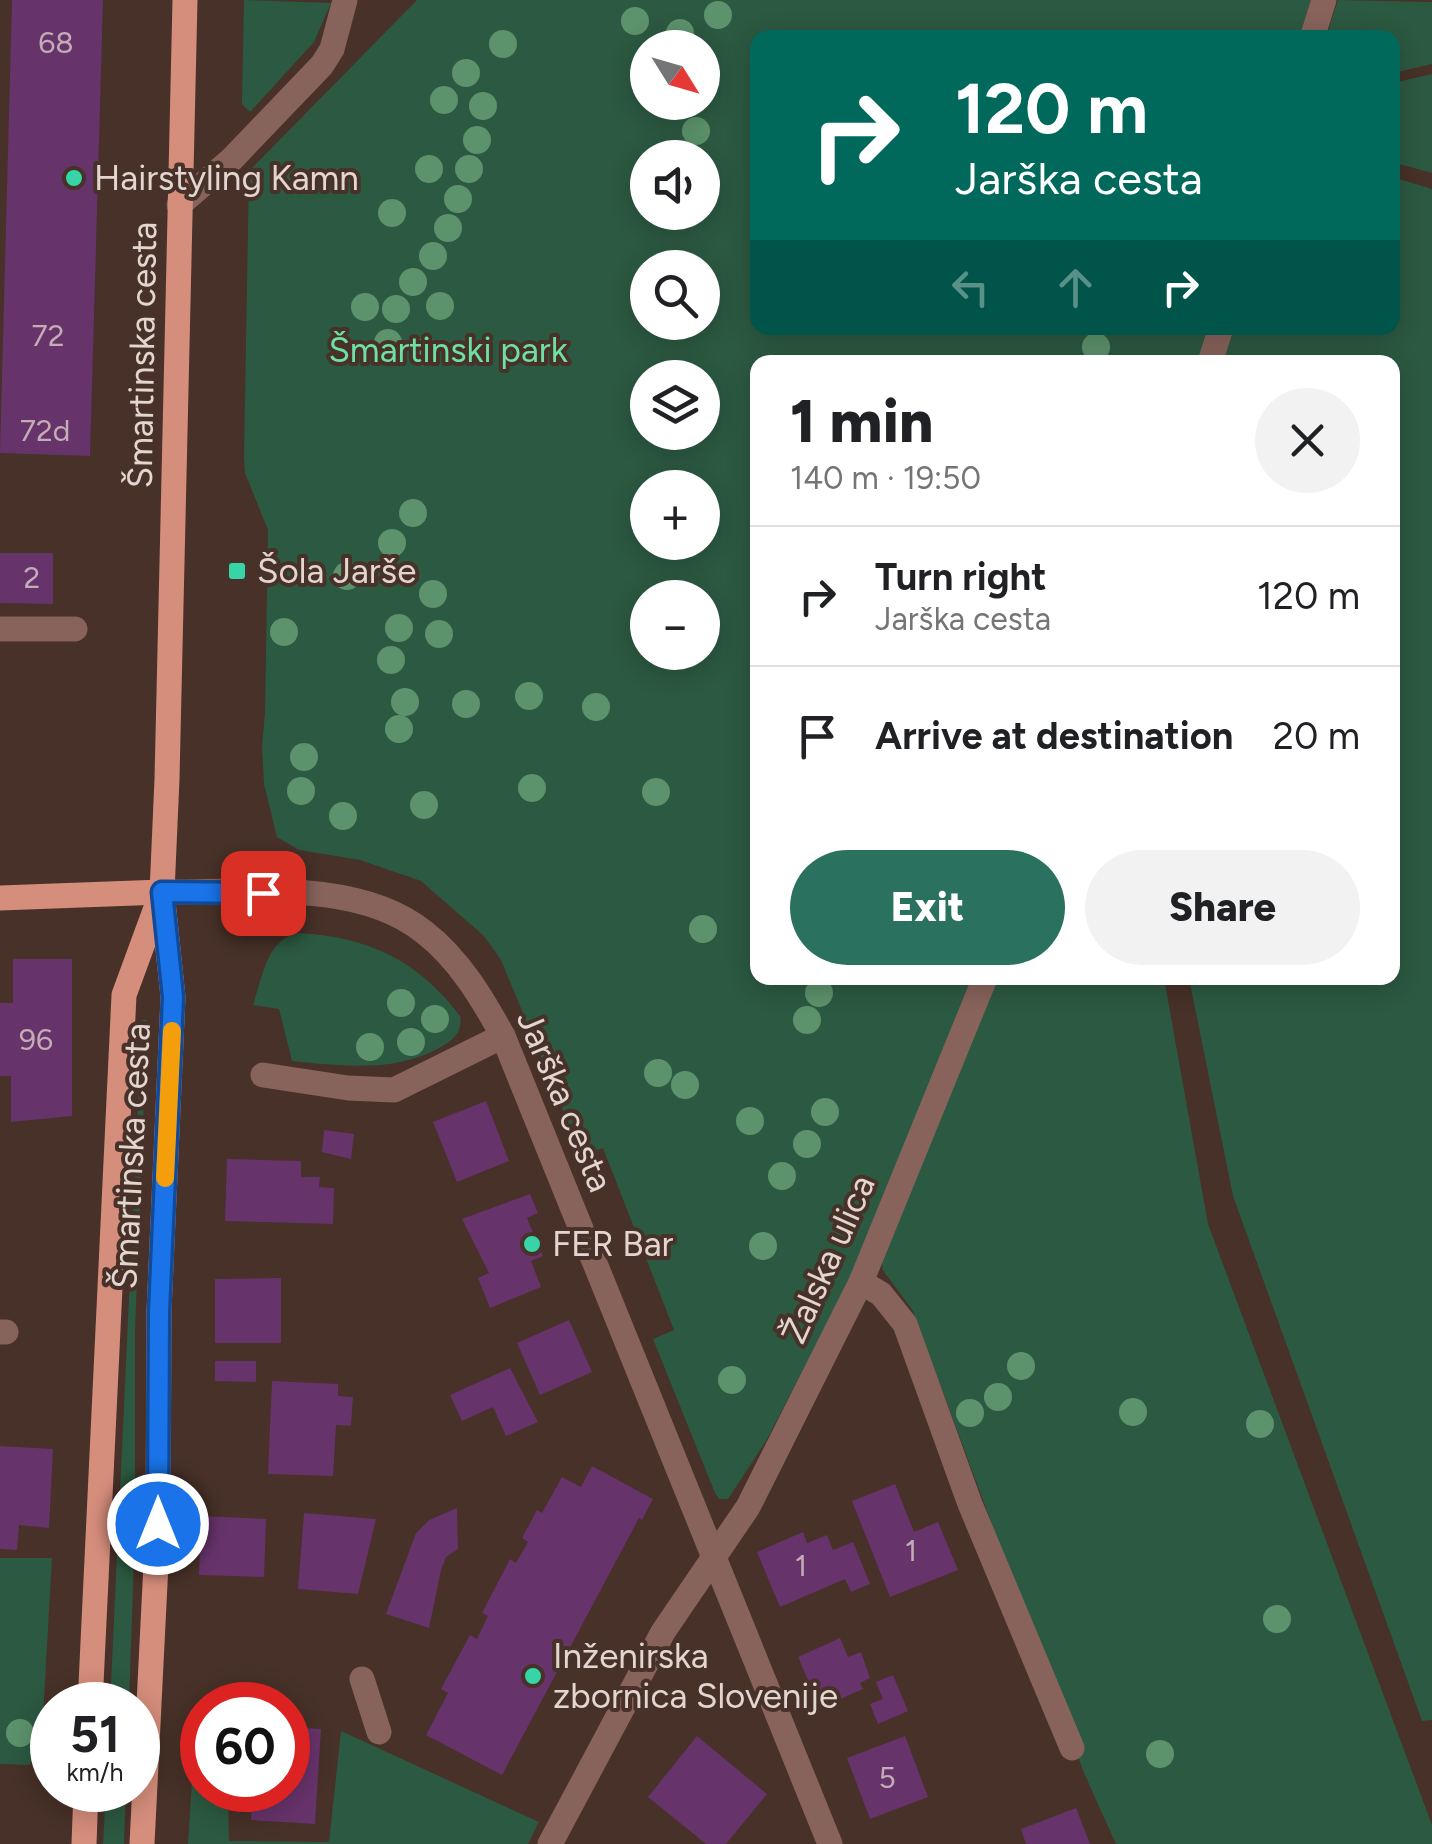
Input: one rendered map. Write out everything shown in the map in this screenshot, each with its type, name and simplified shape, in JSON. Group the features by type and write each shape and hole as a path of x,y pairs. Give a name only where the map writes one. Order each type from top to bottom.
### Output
{"main road":[{"name":"Šmartinska cesta","path":"142,1844 158,1524 159,1312 173,997 162,892 168,779 185,0"},
{"name":"Šmartinska cesta","path":"91,1682 124,995 162,892"},
{"path":"0,898 162,892"},
{"path":"84,1844 85,1812"}],"street":[{"path":"179,205 232,159 322,66 332,49 346,0"},
{"path":"1315,30 1324,0"},
{"path":"0,629 74,630"},
{"name":"Jarška cesta","path":"162,892 344,897 400,915 425,932 478,990 503,1036 830,1844"},
{"name":"Žalska ulica","path":"550,1844 663,1632 748,1507 861,1282 982,985"},
{"path":"263,1075 348,1088 394,1090 503,1036"},
{"path":"861,1282 881,1294 905,1324 970,1504 1072,1748"},
{"path":"362,1679 379,1732"}],"green space":[{"path":"244,0 331,3 314,42 250,112 242,104"},
{"name":"Šmartinski park","path":"417,0 1311,0 1301,30 750,30 750,335 1208,335 1202,355 750,355 750,985 974,985 844,1291 766,1441 728,1499 719,1499 715,1493 653,1339 674,1330 603,1148 582,1156 501,960 484,936 421,881 360,860 299,850 277,837 264,784 262,747 268,530 245,473 249,171"},
{"path":"1338,0 1432,2 1432,64 1400,71 1400,30 1328,30"},
{"path":"1432,74 1432,173 1400,164 1400,81"},
{"path":"1400,179 1432,189 1432,1720 1422,1721 1233,1196 1190,985 1400,985 1400,355 1217,355 1225,335 1400,335"},
{"path":"299,933 369,946 409,966 460,1016 456,1034 446,1044 406,1061 349,1066 292,1061 279,1009 253,1005 273,951 288,936"},
{"path":"990,985 1165,985 1208,1224 1432,1825 1432,1844 1116,1844 1084,1773 913,1311 882,1269 883,1245"},
{"path":"142,1020 147,1020 135,1331 130,1682 111,1682"},
{"path":"0,1558 52,1558 45,1682 30,1682 30,1764 0,1764"},
{"path":"341,1731 539,1822 528,1844 188,1844 190,1812 228,1812 229,1841 329,1842"},
{"path":"105,1812 125,1812 124,1844 103,1844"}],"building":[{"path":"12,0 103,0 90,456 0,453"},
{"path":"0,553 53,553 53,604 0,603"},
{"path":"13,959 72,959 72,1116 11,1122 11,1076 0,1076 0,1003 13,1003"},
{"path":"486,1101 509,1161 457,1182 433,1122"},
{"path":"324,1130 354,1134 351,1159 322,1152"},
{"path":"227,1159 301,1161 301,1177 320,1177 319,1187 334,1188 333,1224 225,1221"},
{"path":"530,1194 538,1213 527,1218 543,1256 531,1261 541,1287 490,1308 478,1278 489,1273 462,1219"},
{"path":"281,1278 281,1343 215,1343 215,1279"},
{"path":"569,1320 592,1372 540,1395 517,1343"},
{"path":"215,1361 256,1361 256,1382 215,1381"},
{"path":"510,1368 538,1422 506,1436 493,1407 462,1421 450,1395"},
{"path":"272,1381 338,1384 338,1396 353,1397 351,1426 336,1425 333,1476 268,1474"},
{"path":"0,1446 53,1449 49,1528 19,1525 17,1550 0,1549"},
{"path":"592,1466 653,1499 642,1520 639,1518 502,1775 426,1735 448,1693 441,1689 470,1635 477,1639 488,1616 482,1613 510,1559 516,1563 528,1542 522,1538 537,1510 542,1513 562,1477 581,1487"},
{"path":"895,1484 914,1532 938,1522 958,1570 890,1597 852,1501"},
{"path":"457,1508 458,1549 446,1557 441,1570 429,1628 386,1614 416,1533 429,1520"},
{"path":"304,1513 376,1519 358,1594 298,1589"},
{"path":"201,1516 266,1519 264,1577 199,1575"},
{"path":"803,1532 807,1543 827,1535 833,1550 853,1542 870,1584 851,1592 845,1579 780,1607 757,1552"},
{"path":"840,1638 848,1657 861,1652 870,1678 860,1683 863,1689 820,1708 798,1657"},
{"path":"893,1675 908,1711 878,1724 870,1704 883,1699 876,1682"},
{"path":"310,1728 321,1729 315,1824 251,1820 252,1812 310,1812"},
{"path":"697,1736 767,1794 726,1844 706,1844 648,1797"},
{"path":"905,1736 928,1797 870,1819 847,1758"},
{"path":"1076,1808 1090,1844 1026,1844 1021,1829"}],"slow traffic":[{"path":"165,1178 172,1031"}],"place":[{"name":"Hairstyling Kamn","path":"74,178"},
{"name":"Šola Jarše","path":"237,571"},
{"name":"FER Bar","path":"532,1244"},
{"name":"Inženirska zbornica Slovenije","path":"533,1676"}],"route":[{"path":"158,1524 159,1312 173,997 162,892 263,893"}]}
